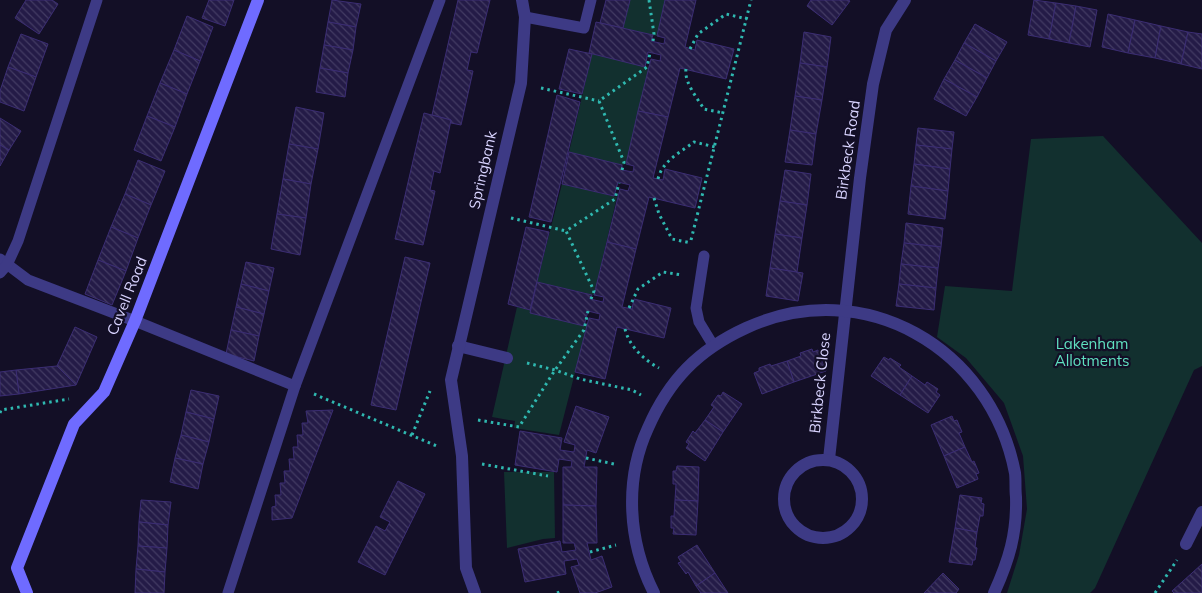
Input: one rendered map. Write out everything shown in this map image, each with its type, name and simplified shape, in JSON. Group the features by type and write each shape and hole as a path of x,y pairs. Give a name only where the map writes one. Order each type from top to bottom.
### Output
{"street":[{"name":"Cavell Road","path":"27,593 17,568 74,424 104,392 135,321 258,0"},
{"name":"Springbank","path":"475,593 466,568 462,456 451,380 521,83 525,17 522,0"},
{"name":"Birkbeck Road","path":"844,311 873,84 886,30 905,0"},
{"path":"654,593 636,542 632,508 635,468 642,440 657,407 677,378 701,354 723,338 767,318 811,310 862,313 892,322 921,336 956,362 982,391 1003,430 1015,475 1016,520 1008,562 994,593"},
{"name":"Birkbeck Close","path":"829,459 844,311"},
{"path":"458,346 507,358"},
{"path":"829,459 850,469 862,488 862,511 850,530 833,538 810,537 794,528 785,511 784,490 794,472 812,461 829,459"},
{"path":"1186,544 1202,512"}],"lane":[{"path":"97,0 18,241 2,266 28,280 135,321 294,386"},
{"path":"228,593 294,386 440,0"},
{"path":"525,17 584,28 591,0"},
{"path":"704,256 696,308 699,322 713,345"}],"path":[{"path":"649,0 654,34 653,41"},
{"path":"689,248 751,0"},
{"path":"690,49 698,34 726,14 747,19"},
{"path":"561,92 599,101 647,67 650,53"},
{"path":"686,69 685,73 688,82 704,109 723,113"},
{"path":"599,101 624,162 622,170"},
{"path":"658,179 666,163 694,142 715,147"},
{"path":"531,222 566,231 615,199 619,183"},
{"path":"654,198 659,214 672,239 690,243"},
{"path":"566,231 594,290 591,299"},
{"path":"629,308 638,289 663,272 683,275 684,268"},
{"path":"481,420 519,427 584,330 588,311"},
{"path":"625,329 627,340 651,364"},
{"path":"530,364 556,370 574,378 632,390"},
{"path":"412,435 432,385"},
{"path":"294,386 422,439"},
{"path":"0,413 1,410 77,397 94,403"},
{"path":"586,458 614,464"},
{"path":"485,465 548,476"},
{"path":"1155,593 1186,544"},
{"path":"590,552 617,545"},
{"path":"557,593 562,591"}],"green space":[{"path":"630,0 665,0 657,36 623,28"},
{"path":"592,54 649,67 626,164 622,165 569,152"},
{"name":"Lakenham Allotments","path":"1103,136 1202,243 1202,366 1194,370 1095,588 1090,593 1007,593 1019,555 1027,509 1023,456 1004,403 966,358 937,337 945,286 1012,291 1031,139"},
{"path":"562,184 617,197 594,295 537,282"},
{"path":"517,307 530,310 530,313 587,326 559,435 514,428 515,421 492,417"},
{"path":"504,472 554,472 555,538 507,548"}],"building":[{"path":"26,0 52,0 58,4 39,34 15,18"},
{"path":"209,0 234,0 225,26 202,18"},
{"path":"332,0 361,4 356,27 328,22"},
{"path":"458,0 490,0 477,53 471,52 467,70 473,71 461,125 432,115"},
{"path":"606,0 630,0 623,28 600,23"},
{"path":"665,0 696,0 685,47 695,50 697,40 734,49 726,79 680,68 668,117 638,111 651,59 660,61 661,55 648,52 645,67 589,53 596,22 653,35 651,41 664,44 665,38 657,36"},
{"path":"811,0 850,1 832,25 807,6"},
{"path":"1034,0 1056,3 1049,39 1028,35"},
{"path":"1056,3 1076,6 1069,43 1049,39"},
{"path":"1076,6 1097,10 1090,47 1069,43"},
{"path":"1108,14 1135,20 1128,53 1102,47"},
{"path":"187,16 213,27 200,61 174,50"},
{"path":"1135,20 1161,26 1155,58 1128,53"},
{"path":"328,22 356,27 353,50 324,45"},
{"path":"975,24 1007,42 996,61 964,43"},
{"path":"1161,26 1188,32 1181,64 1155,58"},
{"path":"804,32 831,37 827,67 800,63"},
{"path":"1188,32 1202,34 1202,69 1181,64"},
{"path":"21,34 48,44 36,77 8,67"},
{"path":"964,43 996,61 987,78 955,60"},
{"path":"324,45 353,50 348,73 320,68"},
{"path":"569,49 592,54 582,94 559,89"},
{"path":"174,50 200,61 187,94 160,83"},
{"path":"955,60 987,78 977,97 944,79"},
{"path":"800,63 827,67 822,100 795,96"},
{"path":"8,67 36,77 24,111 0,102 0,91"},
{"path":"320,68 348,73 345,97 316,92"},
{"path":"944,79 977,97 966,116 934,99"},
{"path":"160,83 187,94 175,127 147,116"},
{"path":"557,95 580,102 551,222 529,217"},
{"path":"795,96 822,100 816,134 790,130"},
{"path":"296,107 324,113 318,149 289,144"},
{"path":"638,111 668,117 653,178 663,180 665,169 702,178 695,208 649,197 636,249 607,242 620,189 628,191 630,185 618,182 614,196 562,184 569,152 622,165 622,170 633,172 634,166 626,164"},
{"path":"424,113 451,120 440,173 434,171 430,190 435,191 423,245 395,239"},
{"path":"147,116 175,127 161,161 134,150"},
{"path":"0,118 21,131 9,150 0,145"},
{"path":"918,128 954,132 952,149 916,145"},
{"path":"790,130 816,134 812,165 785,162"},
{"path":"289,144 318,149 311,184 283,179"},
{"path":"0,145 9,150 0,166"},
{"path":"916,145 952,149 950,169 914,164"},
{"path":"138,160 165,171 151,205 125,194"},
{"path":"914,164 950,169 948,191 911,186"},
{"path":"785,170 811,174 807,205 780,201"},
{"path":"283,179 311,184 306,218 277,214"},
{"path":"911,186 948,191 945,219 908,214"},
{"path":"125,194 151,205 138,238 111,227"},
{"path":"780,201 807,205 802,238 775,234"},
{"path":"277,214 306,218 300,255 271,249"},
{"path":"906,223 943,228 941,247 904,243"},
{"path":"111,227 138,238 126,271 98,260"},
{"path":"526,227 549,232 530,310 508,304"},
{"path":"775,234 802,238 797,272 770,268"},
{"path":"607,242 636,249 622,307 632,309 634,299 671,308 664,338 617,327 605,379 575,372 589,318 599,320 600,314 588,311 584,326 530,313 537,282 592,295 590,299 603,302 604,297 594,295"},
{"path":"904,243 941,247 938,268 901,264"},
{"path":"405,257 430,263 396,410 371,405"},
{"path":"98,260 126,271 112,305 85,294"},
{"path":"246,262 274,268 269,291 241,284"},
{"path":"901,264 938,268 936,288 899,284"},
{"path":"770,268 803,273 798,301 766,296"},
{"path":"241,284 269,291 264,314 236,307"},
{"path":"899,284 936,288 934,310 896,306"},
{"path":"236,307 264,314 259,336 231,330"},
{"path":"75,327 97,337 76,385 57,366"},
{"path":"231,330 259,336 254,361 226,354"},
{"path":"812,349 813,352 818,350 826,371 794,382 787,361 801,356 800,353"},
{"path":"884,357 889,360 890,358 901,365 899,367 912,376 900,395 871,376"},
{"path":"787,361 794,382 762,394 754,373 759,371 759,368 770,364 771,366"},
{"path":"57,366 76,385 19,394 16,370"},
{"path":"16,370 19,394 0,396 0,372"},
{"path":"912,376 925,385 927,382 938,389 936,392 940,395 928,413 900,395"},
{"path":"191,390 219,396 214,419 186,412"},
{"path":"723,392 742,404 723,432 705,420 714,407 711,405 718,395 721,396"},
{"path":"576,406 609,417 596,453 587,450 584,467 597,467 596,506 563,505 563,467 571,467 572,461 559,459 557,472 515,465 520,431 562,438 560,450 574,452 575,445 564,442"},
{"path":"333,410 292,518 272,520 272,507 276,506 275,495 281,495 280,483 285,483 284,471 290,471 289,459 294,459 293,447 298,447 297,435 303,435 302,423 308,423 306,411"},
{"path":"186,412 214,419 209,442 181,435"},
{"path":"952,416 954,421 957,420 962,432 959,433 965,447 944,456 931,425"},
{"path":"705,420 723,432 705,461 686,448 689,444 686,442 693,431 695,433"},
{"path":"181,435 209,442 203,464 175,458"},
{"path":"965,447 979,473 976,474 978,479 957,488 944,456"},
{"path":"175,458 203,464 198,489 170,482"},
{"path":"677,466 699,467 698,501 675,500 676,484 673,484 673,471 676,471"},
{"path":"398,481 425,494 385,575 358,562 376,526 385,531 390,522 380,517"},
{"path":"960,495 982,498 981,503 984,504 983,516 980,516 977,532 955,528"},
{"path":"141,500 171,502 168,525 139,522"},
{"path":"675,500 698,501 696,535 673,534 674,528 671,528 671,516 674,516"},
{"path":"563,505 596,506 597,543 587,543 591,560 602,556 612,587 595,593 580,593 571,567 579,565 577,559 564,561 566,574 525,582 518,549 560,541 562,552 576,550 574,543 563,543"},
{"path":"139,522 168,525 167,548 138,546"},
{"path":"955,528 977,532 975,547 977,548 972,565 949,562"},
{"path":"697,545 715,573 696,586 688,572 686,574 678,563 681,562 678,557"},
{"path":"138,546 167,548 165,572 136,569"},
{"path":"1202,564 1202,593 1174,593 1172,591"},
{"path":"136,569 165,572 164,593 135,593"},
{"path":"715,573 728,593 701,593 696,586"},
{"path":"943,573 959,589 956,593 924,593"}]}
